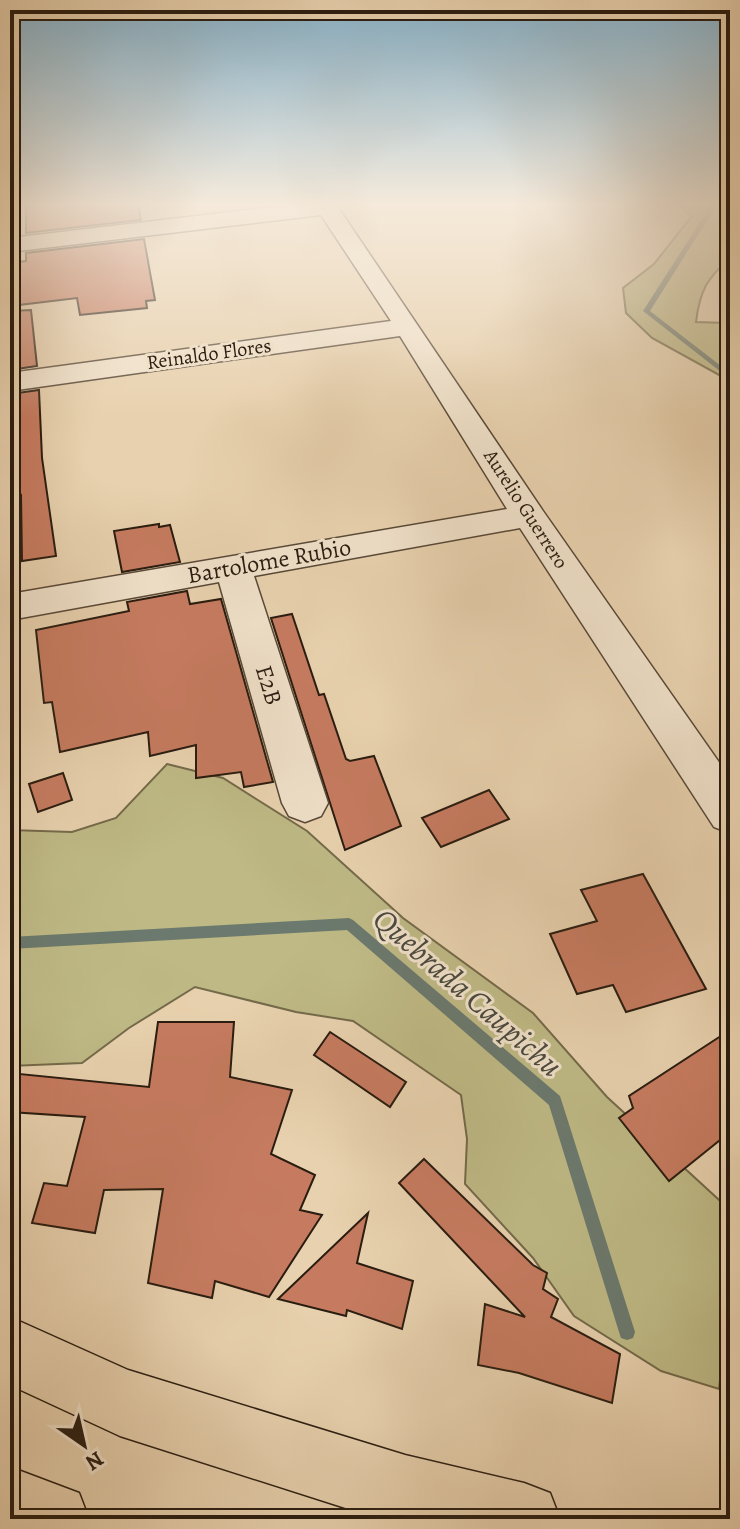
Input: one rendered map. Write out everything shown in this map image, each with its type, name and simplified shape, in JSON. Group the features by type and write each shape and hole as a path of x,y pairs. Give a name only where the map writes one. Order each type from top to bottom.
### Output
{"main road":[{"path":"10,1350 120,1402 405,1491 524,1519"},
{"path":"10,1503 53,1519"}],"street":[{"name":"Aurelio Guerrero","path":"372,274 529,516 730,814"},
{"name":"Reinaldo Flores","path":"10,382 408,327"},
{"name":"Bartolome Rubio","path":"10,607 529,516"},
{"name":"E2B","path":"233,567 305,803"}],"shaded area":[{"path":"641,274 714,274 700,301 696,322 728,323 730,326 730,381 652,338 626,313 623,288"},
{"path":"167,764 223,778 307,831 403,918 533,1013 607,1097 730,1210 730,1291 719,1389 661,1371 574,1316 533,1258 465,1184 467,1139 461,1095 353,1021 296,1012 195,987 129,1028 82,1063 10,1066 10,830 72,832 116,818"}],"building":[{"path":"10,274 150,274 155,300 146,301 147,308 80,315 77,298 10,306"},
{"path":"31,310 37,366 10,370 10,311"},
{"path":"39,390 42,458 56,556 22,561 21,495 10,497 10,394"},
{"path":"159,524 159,527 170,525 180,562 122,572 114,531"},
{"path":"187,591 190,604 221,599 273,782 244,787 241,772 196,778 196,745 150,756 148,732 60,752 52,702 44,703 36,630 129,611 127,602"},
{"path":"292,614 319,695 324,694 346,759 350,761 374,756 401,826 345,850 271,618"},
{"path":"63,773 72,800 38,812 29,784"},
{"path":"489,790 509,819 441,847 422,818"},
{"path":"643,874 706,989 626,1012 613,985 577,994 550,934 597,921 581,890"},
{"path":"158,1022 234,1022 230,1077 292,1090 271,1154 315,1175 300,1210 322,1215 269,1297 215,1281 212,1298 148,1283 163,1189 104,1190 95,1233 32,1223 44,1183 67,1186 85,1117 10,1112 10,1073 149,1087"},
{"path":"730,1030 730,1132 669,1181 619,1118 633,1108 629,1096"},
{"path":"330,1032 406,1082 390,1107 314,1055"},
{"path":"424,1159 533,1265 547,1273 543,1289 558,1299 551,1317 620,1354 612,1403 519,1373 478,1365 485,1304 525,1317 399,1183"},
{"path":"368,1213 357,1263 413,1281 402,1329 347,1310 346,1316 278,1299"}],"waterway":[{"path":"669,274 646,311 730,377"},
{"name":"Quebrada Caupichu","path":"10,943 349,924 555,1101 627,1332"}]}
